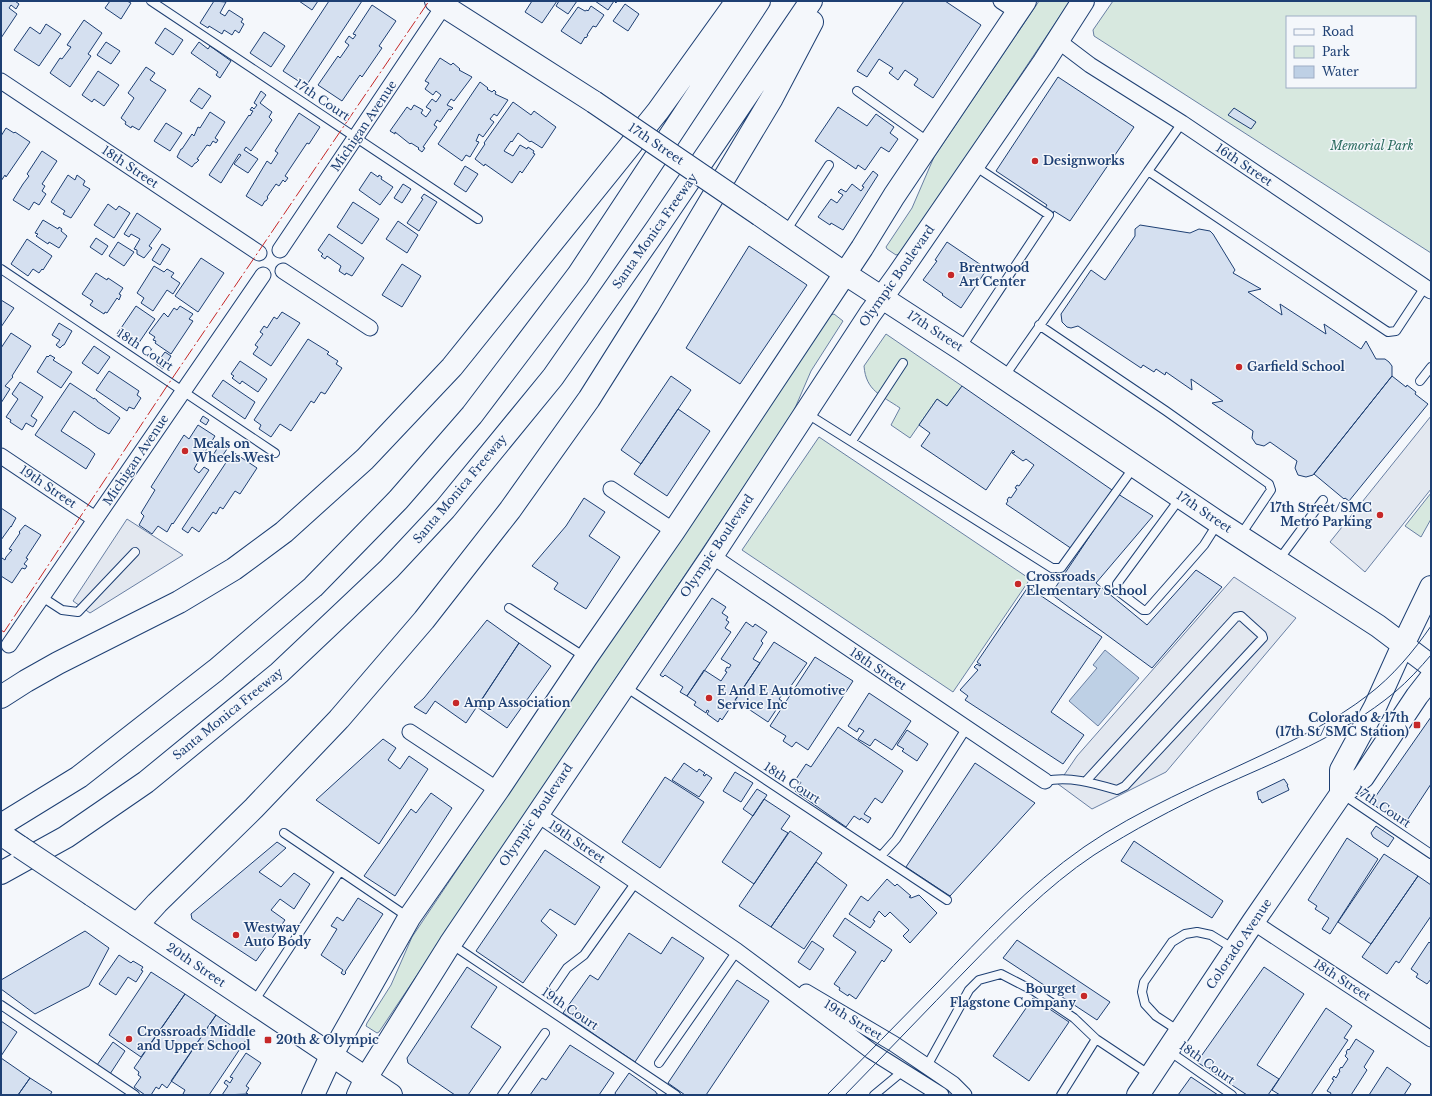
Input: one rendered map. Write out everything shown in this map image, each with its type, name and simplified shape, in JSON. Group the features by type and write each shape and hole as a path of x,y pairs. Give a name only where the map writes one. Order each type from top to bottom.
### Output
{"main road":[{"path":"1,697 26,681 179,602 234,569 284,532 366,459 467,349 658,112 737,1"},
{"path":"1,825 79,777 216,670 313,587 398,500 472,415 578,275 759,1"},
{"name":"Santa Monica Freeway","path":"1,873 66,837 146,782 279,673 390,569 445,509 553,377 657,228 811,1"},
{"path":"137,925 157,903 254,808 339,719 424,620 510,510 588,399 647,307 772,98 822,1"},
{"name":"Olympic Boulevard","path":"362,1087 450,944 536,814 712,556 870,314 1044,62 1083,1"},
{"name":"17th Street","path":"442,3 594,102 844,273 961,349 1218,523 1378,626 1431,666"},
{"path":"313,1095 331,1056 409,918 674,531 930,143 1014,4"},
{"path":"1341,794 1341,770 1375,707 1431,587"},
{"name":"Colorado Avenue","path":"1138,1095 1253,922 1341,794 1363,777 1417,696 1431,678"},
{"name":"20th Street","path":"1,834 331,1056 362,1087 391,1095"}],"street":[{"name":"Michigan Avenue","path":"280,250 356,137 442,3"},
{"name":"16th Street","path":"1057,40 1090,65 1182,123 1428,289"},
{"name":"18th Street","path":"1,81 259,253"},
{"path":"272,247 280,250 286,258 286,264 283,271 278,276 273,277 263,275 257,267 257,257 259,253 262,250 272,247"},
{"path":"283,271 370,328"},
{"name":"Michigan Avenue","path":"5,644 42,597 263,275"},
{"name":"19th Street","path":"1,456 95,519"},
{"path":"611,489 674,531"},
{"name":"18th Street","path":"712,556 1045,781"},
{"path":"410,732 498,790"},
{"name":"19th Street","path":"536,814 737,951 852,1037 940,1095"},
{"name":"18th Street","path":"1253,922 1431,1039"},
{"name":"19th Street","path":"737,951 884,1038 953,1084 964,1095"}],"lane":[{"name":"17th Court","path":"152,1 478,219"},
{"path":"857,91 930,143"},
{"path":"1004,378 1039,325 1182,123"},
{"path":"785,232 829,165"},
{"path":"961,349 1049,214 973,165"},
{"path":"1148,171 1388,332 1396,331 1428,289"},
{"name":"18th Court","path":"1,269 275,452"},
{"path":"1039,325 1166,411 1269,484 1271,490 1240,536"},
{"path":"852,441 902,363"},
{"path":"1420,381 1431,367"},
{"path":"805,413 852,441 1052,568 1062,568 1135,466"},
{"path":"1181,497 1117,584 1118,591 1143,610 1147,610 1204,545 1218,523"},
{"path":"1278,562 1323,500"},
{"path":"42,597 62,610 78,612 135,552"},
{"path":"509,608 586,658"},
{"path":"1045,781 1056,779 1086,781 1117,790 1125,786 1263,638 1262,635 1241,616 1236,617 1086,781"},
{"name":"18th Court","path":"624,686 947,900"},
{"path":"881,856 896,839 966,729"},
{"name":"17th Court","path":"1341,794 1431,854"},
{"path":"284,833 409,918"},
{"path":"253,1003 340,871"},
{"path":"554,987 567,968 584,955 636,882"},
{"path":"1180,1032 1156,1016 1145,1004 1142,992 1144,982 1172,942 1185,934 1196,932 1211,934 1235,950"},
{"name":"19th Court","path":"450,944 676,1095"},
{"path":"659,1063 737,951"},
{"path":"927,1066 969,990 979,980 1001,974 1040,995 1074,1018 1096,1039 1151,1075"},
{"path":"1,1005 135,1095"},
{"path":"502,1095 545,1033"},
{"path":"1061,1095 1096,1039"},
{"name":"18th Court","path":"1168,1050 1232,1095"},
{"path":"874,1095 903,1071"}],"green space":[{"path":"1039,1 1070,1 923,221 899,254 896,255 886,247 912,208 934,157"},
{"name":"Memorial Park","path":"1113,1 1431,1 1431,253 1094,36 1093,30"},
{"path":"834,314 843,321 811,371 792,415 379,1032 377,1033 366,1026 391,985 412,937 798,361 831,315"},
{"path":"886,334 962,386 947,406 937,399 910,438 891,425 900,408 876,392 871,387 865,374 864,366"},
{"path":"819,437 1030,579 953,692 742,550"},
{"path":"1431,493 1431,519 1421,537 1405,526"}],"shaded area":[{"name":"17th Street/SMC Metro Parking","path":"1431,416 1431,489 1365,572 1330,542"},
{"path":"127,519 183,555 90,613 73,601"},
{"path":"1234,577 1296,618 1166,772 1092,809 1058,784 1077,756"}],"water":[{"path":"1105,650 1139,678 1098,726 1069,701 1097,668 1093,665"}],"building":[{"path":"1,1 15,1 19,4 16,9 11,5 9,8 17,14 1,38"},
{"path":"110,1 127,1 131,3 121,19 105,8"},
{"path":"214,1 226,2 220,13 225,16 229,10 243,19 241,22 244,24 239,33 235,30 232,35 224,30 222,34 209,26 208,28 200,23"},
{"path":"299,1 318,1 312,10"},
{"path":"329,1 362,1 306,86 283,71"},
{"path":"532,1 557,1 542,23 525,12"},
{"path":"559,1 577,1 568,14 556,6"},
{"path":"595,1 614,1 608,10"},
{"path":"904,1 945,1 981,25 933,98 914,85 918,79 905,70 898,80 889,73 893,68 879,59 867,77 857,71"},
{"path":"625,4 639,14 628,31 613,21"},
{"path":"372,5 396,21 379,46 382,48 362,77 360,75 342,101 318,85 338,56 340,58 349,45 345,42 349,36 353,39 356,35 353,34"},
{"path":"591,6 604,15 596,27 593,26 581,44 561,31 578,7 588,11"},
{"path":"84,20 102,33 88,54 91,56 70,87 50,73 60,58 62,59 71,47 67,45"},
{"path":"46,24 61,34 39,66 14,50 30,27 40,34"},
{"path":"165,28 183,40 173,55 155,43"},
{"path":"264,32 285,46 271,67 250,53"},
{"path":"106,42 120,51 111,64 97,55"},
{"path":"199,42 208,49 210,46 231,61 220,78 216,75 218,72 191,53"},
{"path":"440,58 451,65 453,63 460,69 459,70 472,77 454,101 451,99 447,105 453,108 451,110 449,109 440,122 437,120 434,125 437,127 423,147 425,148 422,152 418,149 419,148 411,143 410,144 395,132 395,134 390,131 407,107 411,110 414,105 423,110 421,113 426,117 431,110 426,107 432,99 436,102 441,95 436,91 433,95 425,89 429,83 425,81"},
{"path":"146,67 155,73 150,80 166,90 139,130 132,126 131,128 125,124 126,122 121,118 134,98 128,93"},
{"path":"98,71 119,85 104,106 94,99 92,102 82,95"},
{"path":"1058,77 1134,127 1070,221 1054,211 1053,214 1045,208 1047,205 996,171"},
{"path":"480,82 488,88 487,89 492,92 494,90 496,92 495,94 508,100 497,116 494,114 490,119 494,122 483,137 479,134 476,141 479,142 470,157 466,155 462,161 438,144"},
{"path":"199,88 211,96 202,109 190,101"},
{"path":"261,91 266,95 260,103 272,112 269,117 272,120 251,151 246,147 244,150 258,159 248,173 234,164 241,155 239,154 221,183 209,175 249,115 250,116 253,111 250,110 252,107 254,109 257,105 254,103"},
{"path":"513,102 531,115 534,111 556,127 542,148 531,141 530,142 518,133 512,142 511,141 504,151 513,156 520,145 527,149 528,147 534,151 533,153 535,154 522,173 520,171 512,183 485,164 484,166 475,159 485,144 484,143"},
{"path":"838,107 867,126 876,114 894,127 890,133 898,139 889,152 881,147 865,170 858,165 856,169 815,141"},
{"path":"1234,108 1256,122 1251,129 1228,115"},
{"path":"210,112 225,122 215,138 218,140 216,143 213,141 210,146 207,145 197,159 199,160 192,167 177,157 192,134 194,136 198,127 200,128"},
{"path":"299,113 320,127 309,144 307,143 285,176 288,178 285,182 283,180 279,186 276,184 262,206 246,196 267,161 271,164 278,153 275,151"},
{"path":"166,123 182,133 170,151 154,141"},
{"path":"6,128 30,142 6,177 5,175 1,181 1,136"},
{"path":"42,151 57,161 42,184 45,186 42,191 46,194 39,205 34,202 29,210 13,200 29,176 27,174"},
{"path":"465,166 478,174 466,192 454,184"},
{"path":"873,171 878,175 843,230 831,223 830,225 818,217 831,199 837,203 843,195 838,192 841,189 846,192 852,184 861,191 864,187 862,186"},
{"path":"371,172 378,177 379,175 382,177 381,179 393,187 380,205 359,190"},
{"path":"68,175 75,180 77,175 85,181 83,185 90,189 71,218 63,214 65,211 51,202"},
{"path":"403,184 411,189 402,203 394,198"},
{"path":"424,194 437,202 419,231 407,223 423,199 421,198"},
{"path":"353,202 379,219 362,244 337,227"},
{"path":"108,204 116,210 119,206 130,213 114,238 94,225"},
{"path":"137,213 161,229 149,246 152,248 144,258 137,254 137,250 134,249 140,239 131,234 129,237 124,234"},
{"path":"43,220 58,229 59,227 62,229 61,231 67,236 59,248 49,242 48,244 36,236 38,234 35,233"},
{"path":"398,221 418,235 407,253 386,239"},
{"path":"1140,225 1190,233 1199,229 1210,231 1235,270 1233,273 1261,289 1248,292 1282,315 1280,304 1326,334 1324,324 1361,349 1366,341 1376,359 1385,359 1392,366 1392,376 1313,475 1306,477 1298,475 1295,468 1297,461 1270,442 1264,446 1256,444 1252,438 1253,431 1212,403 1223,401 1191,379 1192,390 1166,372 1165,375 1156,369 1154,372 1143,365 1141,368 1078,326 1071,328 1067,327 1062,322 1061,314 1091,270 1105,280 1135,236 1135,229"},
{"path":"329,234 364,258 352,276 346,273 345,275 339,271 341,266 327,256 325,259 321,256 323,254 318,250"},
{"path":"96,238 108,246 102,255 90,247"},
{"path":"27,239 52,256 43,270 42,269 39,273 33,269 28,276 11,264"},
{"path":"118,242 134,252 124,266 109,256"},
{"path":"947,242 987,269 961,308 923,280 937,261 935,260"},
{"path":"162,244 170,249 160,265 152,260"},
{"path":"749,246 807,285 740,384 686,348"},
{"path":"201,258 224,273 198,312 175,296"},
{"path":"402,264 421,276 402,307 382,295"},
{"path":"154,266 164,272 167,269 174,273 171,277 180,283 173,294 167,290 153,311 141,303 144,298 137,293"},
{"path":"96,273 107,280 108,278 123,288 119,294 121,295 119,300 117,298 107,313 105,312 104,314 90,305 93,301 82,294"},
{"path":"1,300 14,308 1,327"},
{"path":"136,306 155,319 136,347 117,334"},
{"path":"180,306 193,314 189,319 193,321 171,354 155,343 156,341 153,340 155,337 149,333 164,313 168,317 174,308 177,310"},
{"path":"282,312 300,323 271,366 253,354 258,347 255,345 263,334 260,332 264,326 267,328 274,317 277,319"},
{"path":"59,323 72,331 64,345 60,348 56,345 60,340 52,335"},
{"path":"11,333 31,346 12,376 13,377 5,386 10,389 1,403 1,348"},
{"path":"308,339 329,352 327,354 338,361 336,364 342,368 325,394 321,392 314,403 311,401 291,431 280,424 271,437 259,429 261,425 254,420"},
{"path":"94,346 110,357 98,374 82,363"},
{"path":"165,352 171,356 163,369 156,364"},
{"path":"50,355 55,358 53,360 72,372 61,388 37,372 47,356 48,357"},
{"path":"240,361 267,379 258,392 242,381 240,384 232,378 234,376 231,374"},
{"path":"109,371 139,391 137,395 141,398 134,409 129,407 127,411 96,390"},
{"path":"671,376 691,390 641,464 621,450"},
{"path":"1392,376 1406,387 1407,385 1416,392 1415,394 1428,404 1349,501 1345,498 1344,499 1314,474"},
{"path":"223,380 255,402 245,419 212,396"},
{"path":"20,382 43,397 31,416 37,420 33,427 26,423 22,430 10,422 11,420 6,417 18,399 12,394"},
{"path":"70,383 97,400 120,418 109,434 74,411 61,431 95,454 86,469 35,435"},
{"path":"962,386 1112,490 1072,549 1006,504 1009,497 1011,498 1017,489 1015,488 1017,485 1019,486 1034,465 1026,459 1023,461 1012,453 1015,452 1013,450 986,490 921,446 930,433 919,425 937,399 947,406"},
{"path":"678,409 710,431 667,496 634,474"},
{"path":"203,416 209,420 206,425 200,421"},
{"path":"198,425 215,436 205,452 203,451 201,454 202,455 194,469 199,473 204,467 209,470 167,532 158,526 152,534 139,525 144,516 141,513 155,490 151,487 184,435 189,439"},
{"path":"221,442 229,446 219,461 212,457"},
{"path":"233,452 257,468 240,494 235,491 223,509 220,507 216,514 213,512 199,532 192,527 188,533 182,529"},
{"path":"1118,494 1153,516 1096,583 1147,625 1196,570 1222,587 1152,668 1051,594"},
{"path":"584,498 605,512 589,536 620,557 586,609 554,589 558,583 532,566 566,526"},
{"path":"1,508 16,518 1,540"},
{"path":"25,525 41,535 26,558 28,559 24,564 27,566 25,569 22,568 12,583 1,576 1,560 2,558 5,560 12,550 9,549"},
{"path":"1028,587 1102,637 1051,712 1084,735 1063,764 965,700 968,696 960,690 978,670 974,667 977,664 980,666 981,665 977,662"},
{"path":"712,598 726,607 722,613 728,617 726,620 729,622 725,628 731,632 687,696 680,692 683,687 665,675 663,677 660,675"},
{"path":"487,620 519,643 466,723 435,701 426,714 414,707 424,698"},
{"path":"746,622 753,627 755,624 767,632 761,641 763,643 753,659 760,663 722,720 720,718 718,722 707,714 709,711 707,710 706,713 694,705 696,702 687,696 704,670 721,681 727,672 725,671 727,667 729,668 731,665 721,659"},
{"path":"774,642 807,663 786,693 784,692 779,699 782,701 768,722 735,700"},
{"path":"519,643 551,666 507,728 477,707"},
{"path":"815,657 853,681 808,750 796,742 792,747 783,741 786,736 770,726"},
{"path":"869,693 911,721 892,750 875,739 870,746 858,739 864,731 859,728 857,732 848,726"},
{"path":"1431,717 1431,784 1404,825 1371,803"},
{"path":"838,727 903,771 882,803 875,798 864,814 871,818 868,823 861,818 860,820 854,816 846,827 795,791 801,782 796,779 806,764 811,767"},
{"path":"907,730 928,744 917,761 902,751 904,749 897,745"},
{"path":"383,739 396,748 388,760 400,769 409,756 428,769 379,844 316,800"},
{"path":"684,763 697,772 699,769 705,773 703,775 705,776 706,774 712,778 699,797 672,780"},
{"path":"975,763 1035,803 950,896 906,867"},
{"path":"735,772 753,783 741,802 723,791"},
{"path":"665,777 704,802 660,868 622,842"},
{"path":"1284,779 1289,790 1262,803 1260,799 1259,800 1257,792"},
{"path":"757,789 767,795 753,816 743,809"},
{"path":"431,793 452,808 395,896 364,876 411,809 416,813"},
{"path":"764,799 790,816 781,829 788,833 754,884 722,862"},
{"path":"1376,826 1394,838 1388,847 1373,837 1371,833"},
{"path":"790,831 822,853 771,927 739,906"},
{"path":"1347,838 1378,859 1330,934 1322,929 1329,918 1315,909 1317,906 1308,900"},
{"path":"1134,841 1223,901 1212,918 1121,861"},
{"path":"277,842 286,848 259,872 281,887 294,873 310,884 294,909 280,899 271,910 285,920 256,961 192,919 191,914"},
{"path":"545,850 600,887 575,925 550,909 541,921 557,935 523,983 476,951"},
{"path":"1384,854 1418,876 1371,944 1338,922"},
{"path":"816,862 847,885 804,949 771,927"},
{"path":"1418,876 1431,885 1431,916 1399,963 1396,961 1387,974 1362,957"},
{"path":"887,879 895,886 897,884 911,896 909,897 911,898 919,895 937,913 910,943 903,936 909,930 890,912 885,917 879,911 870,928 849,914 861,896 868,901"},
{"path":"358,898 383,914 344,975 341,973 343,970 321,955 337,929 331,926 337,917 343,921"},
{"path":"845,918 892,950 884,962 882,960 856,999 839,990 840,988 834,984 856,952 833,936"},
{"path":"85,931 109,948 89,986 35,1014 1,989 1,980"},
{"path":"629,933 661,954 672,937 704,958 635,1062 563,1013 590,975 598,980"},
{"path":"1017,940 1110,1002 1097,1020 1003,958"},
{"path":"812,941 824,949 810,970 798,962"},
{"path":"1429,942 1431,944 1431,979 1427,984 1416,977 1418,974 1411,969"},
{"path":"119,955 131,963 133,961 143,967 141,970 143,971 136,982 128,977 116,995 99,984"},
{"path":"467,967 497,987 471,1027 501,1047 468,1095 455,1095 408,1063 407,1058"},
{"path":"1264,967 1304,994 1257,1065 1279,1079 1268,1095 1247,1095 1197,1062"},
{"path":"151,972 185,994 141,1057 109,1035"},
{"path":"737,980 769,1001 706,1095 685,1095 668,1083"},
{"path":"185,994 216,1015 167,1088 162,1084 159,1089 156,1087 151,1095 145,1095 134,1087 141,1077 138,1075 139,1072 134,1068"},
{"path":"1033,998 1069,1022 1029,1081 993,1056"},
{"path":"1326,1008 1352,1026 1344,1038 1348,1040 1311,1095 1280,1095 1272,1090"},
{"path":"216,1015 248,1037 209,1095 185,1095 183,1094 185,1090 171,1081"},
{"path":"1,1021 17,1032 1,1056"},
{"path":"1356,1039 1374,1051 1364,1067 1367,1070 1351,1095 1330,1095 1331,1093 1327,1091 1334,1080 1332,1079 1334,1076 1336,1078 1340,1071 1339,1070 1348,1059 1345,1056 1347,1053 1346,1052"},
{"path":"113,1042 125,1051 110,1074 97,1065"},
{"path":"570,1045 614,1073 599,1095 530,1095 542,1078 546,1080"},
{"path":"246,1053 261,1063 246,1086 249,1088 246,1093 248,1094 222,1095 228,1086 224,1083 226,1080 230,1083 233,1078 230,1077"},
{"path":"1,1058 30,1078 18,1095 1,1095"},
{"path":"1387,1067 1411,1084 1404,1095 1369,1095"},
{"path":"629,1073 659,1095 616,1095 615,1093"},
{"path":"1191,1077 1218,1095 1178,1095"},
{"path":"30,1078 52,1092 50,1095 18,1095"}],"tram line":[{"path":"827,1095 989,929 1063,862 1105,833 1149,809 1318,728 1356,704 1377,688 1394,672 1431,626"},
{"path":"845,1095 1012,923 1043,894 1076,867 1138,828 1215,789 1285,758 1353,722 1375,708 1395,692 1431,655"}],"power":[{"path":"1,630 4,632 165,389 429,1"}],"place":[{"name":"Designworks","path":"1035,161"},
{"name":"Brentwood Art Center","path":"951,275"},
{"name":"Garfield School","path":"1239,367"},
{"name":"Meals on Wheels West","path":"185,451"},
{"name":"17th Street/SMC Metro Parking","path":"1380,515"},
{"name":"Crossroads Elementary School","path":"1018,584"},
{"name":"E And E Automotive Service Inc","path":"709,698"},
{"name":"Amp Association","path":"456,703"},
{"name":"Colorado & 17th (17th St/SMC Station)","path":"1417,725"},
{"name":"Westway Auto Body","path":"236,935"},
{"name":"Bourget Flagstone Company","path":"1084,996"},
{"name":"Crossroads Middle and Upper School","path":"129,1039"},
{"name":"20th & Olympic","path":"268,1040"}]}
